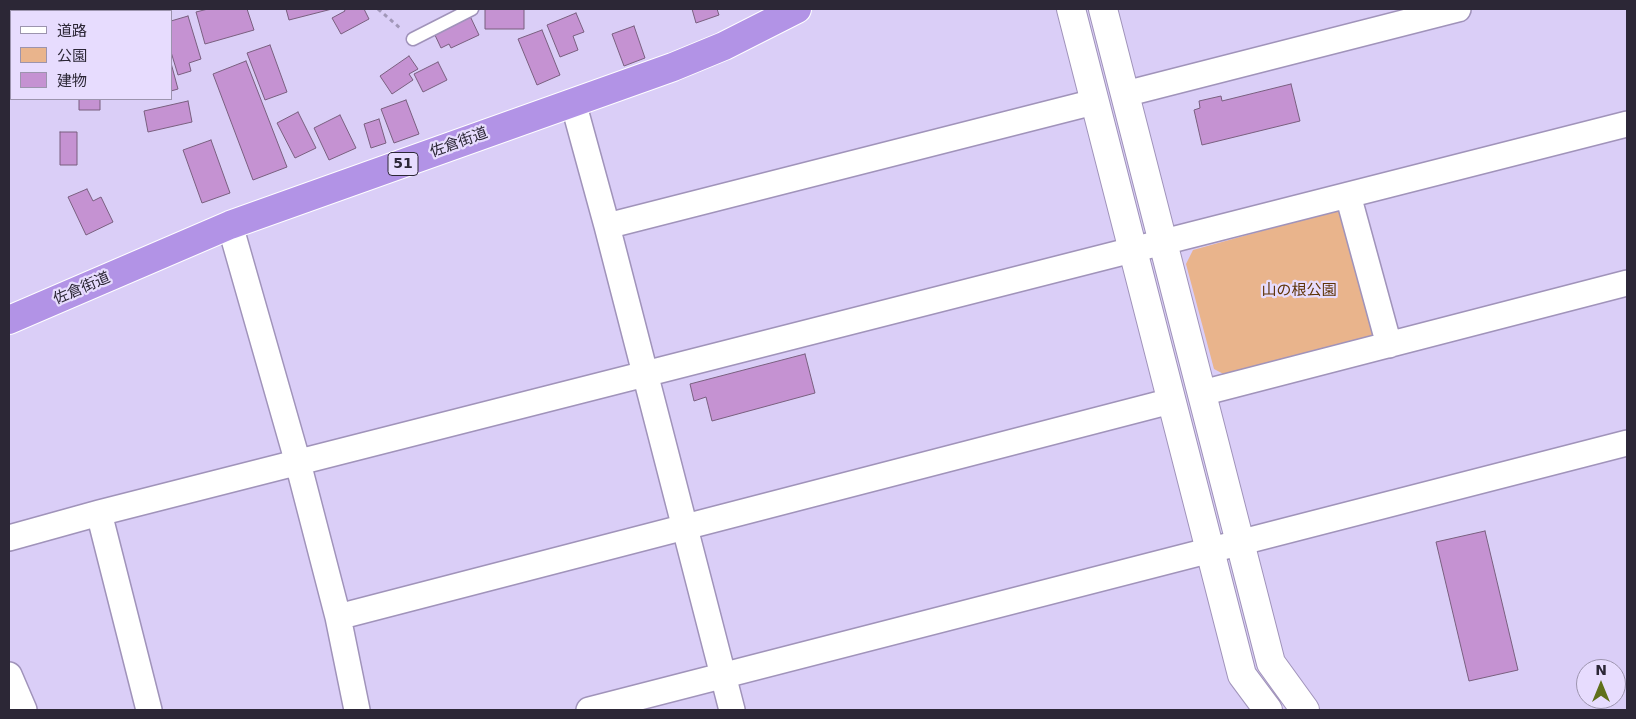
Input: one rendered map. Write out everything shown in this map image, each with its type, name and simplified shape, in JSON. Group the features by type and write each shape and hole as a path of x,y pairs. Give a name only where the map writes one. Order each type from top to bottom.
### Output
{"highway":[{"name":"佐倉街道","path":"9,320 230,226 724,46 797,9"}],"street":[{"path":"1070,9 1242,675 1268,710"},
{"path":"1103,9 1271,663 1305,710"},
{"path":"1125,94 1458,9"},
{"path":"573,102 608,226 732,710"},
{"path":"608,226 1094,102"},
{"path":"9,538 99,513 1627,124"},
{"path":"1348,195 1389,345"},
{"path":"230,226 298,463 338,617 357,710"},
{"path":"1202,393 1627,283"},
{"path":"338,617 1171,401"},
{"path":"589,710 1627,443"},
{"path":"99,513 149,710"},
{"path":"9,675 24,710"}],"lane":[{"path":"413,39 472,9"}],"path":[{"path":"378,9 413,39"}],"green space":[{"name":"山の根公園","path":"1341,209 1380,333 1374,343 1231,378 1214,369 1186,264 1193,250"}],"building":[{"path":"208,9 247,9 254,30 205,44 196,12"},
{"path":"286,9 332,9 289,20"},
{"path":"344,9 364,9 369,19 341,34 332,18 345,11"},
{"path":"485,9 524,9 524,29 485,29"},
{"path":"692,9 717,9 719,15 696,23"},
{"path":"576,13 584,32 573,36 578,50 560,57 547,25"},
{"path":"188,16 201,59 189,63 191,71 178,75 172,55 172,21"},
{"path":"470,16 479,35 451,48 449,44 441,48 434,33"},
{"path":"634,26 645,58 624,66 612,34"},
{"path":"542,30 560,75 537,85 518,39"},
{"path":"270,45 287,92 265,100 247,53"},
{"path":"9,46 10,46 10,80"},
{"path":"409,56 418,69 409,74 413,80 392,94 380,76"},
{"path":"246,61 287,167 253,180 213,74"},
{"path":"438,62 447,80 423,92 414,74"},
{"path":"172,67 178,89 172,91"},
{"path":"1291,84 1300,121 1202,145 1194,110 1200,108 1199,101 1221,96 1222,101"},
{"path":"79,100 100,100 100,110 79,110"},
{"path":"406,100 419,134 394,143 381,109"},
{"path":"188,101 192,122 148,132 144,111"},
{"path":"298,112 316,148 295,158 277,123"},
{"path":"340,115 356,148 329,160 314,128"},
{"path":"379,119 386,143 371,148 364,124"},
{"path":"60,132 77,132 77,165 60,165"},
{"path":"211,140 230,193 202,203 183,150"},
{"path":"87,189 93,201 101,197 113,222 86,235 68,197"},
{"path":"805,354 815,393 712,421 706,397 694,401 690,384"},
{"path":"1485,531 1518,670 1469,681 1436,542"}]}
